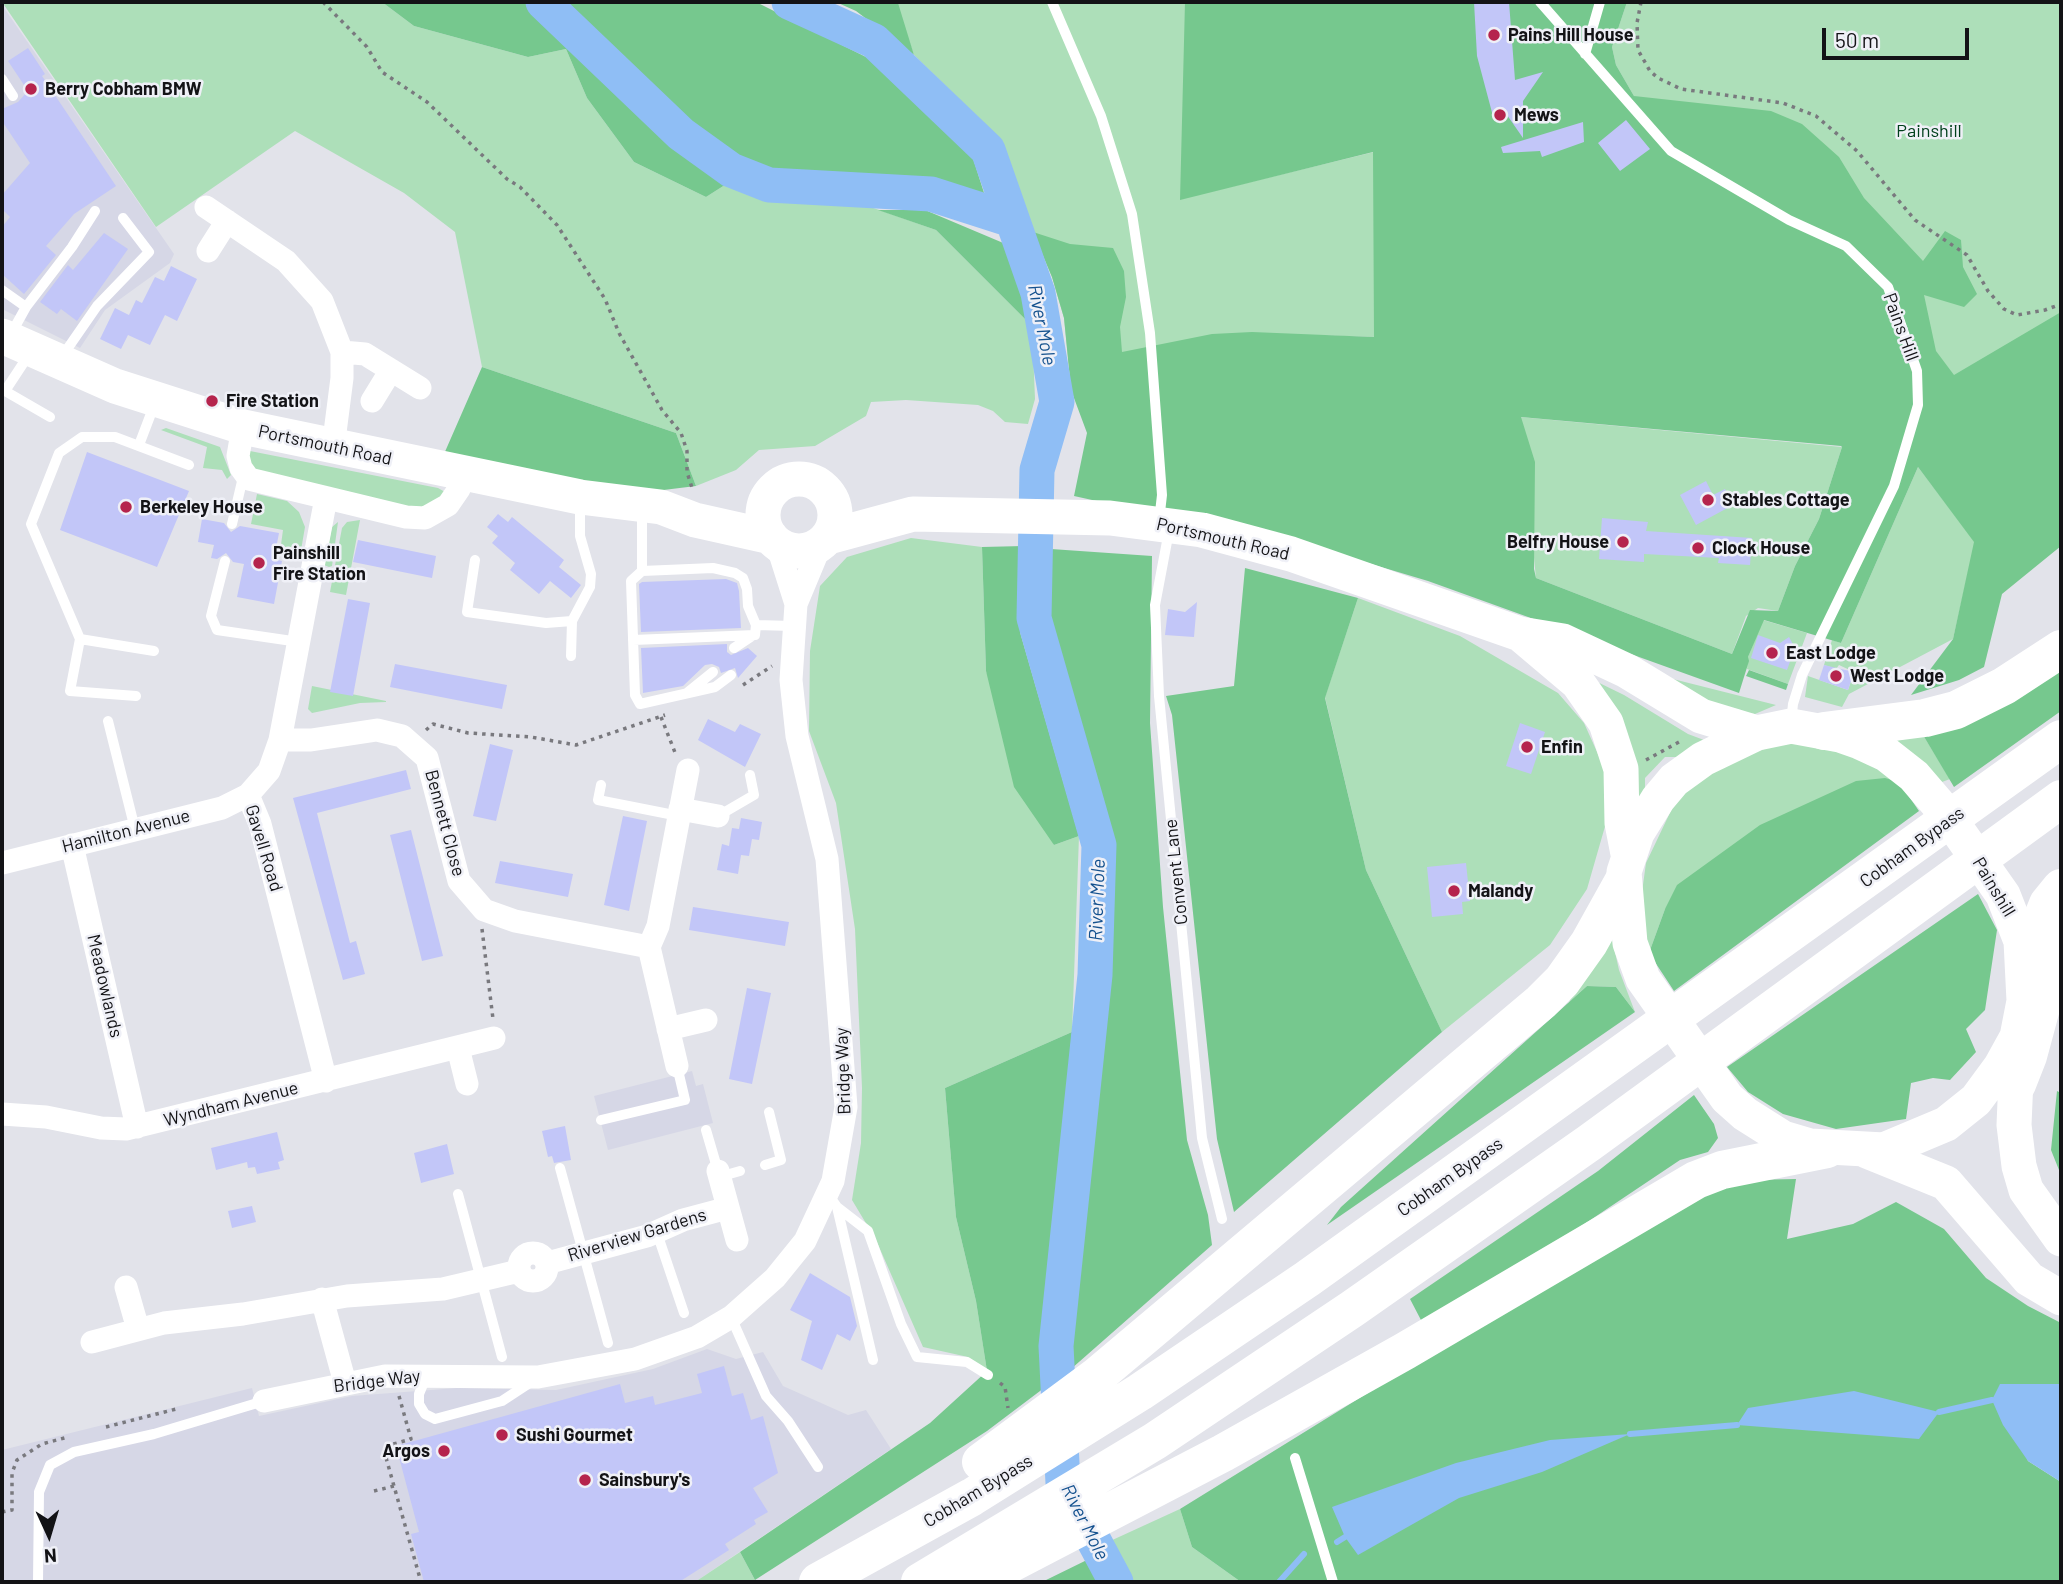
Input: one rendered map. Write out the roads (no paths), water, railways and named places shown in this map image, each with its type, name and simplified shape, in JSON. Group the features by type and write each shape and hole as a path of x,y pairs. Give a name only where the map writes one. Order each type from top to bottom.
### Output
{"highway":[{"path":"1808,729 1925,718 1956,710 2004,686 2061,649"},
{"name":"Cobham Bypass","path":"816,1582 965,1487 1140,1392 1307,1279 2061,739"},
{"path":"986,1566 1155,1441 1352,1309 1589,1143 2061,799"},
{"path":"965,1487 1026,1431 1541,1002 1562,981 1589,943 1625,868"},
{"path":"2025,984 2042,919 2048,904 2061,888"},
{"path":"2017,1084 2028,1056 2061,934"},
{"path":"920,1582 986,1566 1164,1484 1405,1351 1696,1180 1732,1167 1827,1149"}],"main road":[{"name":"Portsmouth Road","path":"25,347 156,400 243,427 333,448 580,496 651,506 774,540"},
{"path":"804,479 821,486 828,493 835,520 825,540 804,551 785,548 774,540 763,510 771,494 785,482 804,479"},
{"name":"Portsmouth Road","path":"828,493 913,514 1110,518 1165,523 1291,554 1520,634 1563,641 1627,671 1701,716 1757,733"},
{"name":"Portsmouth Road","path":"651,506 696,501 737,503 771,494"},
{"name":"Portsmouth Road","path":"825,540 913,514"},
{"name":"Portsmouth Road","path":"1520,634 1578,683 1606,723 1621,769 1625,868"},
{"name":"Painshill","path":"1808,729 1860,742 1886,754 1914,776 1944,811 2003,895 2021,941 2025,984 2017,1037 1987,1087 1964,1110 1934,1131 1910,1142 1884,1150 1827,1149 1783,1138 1762,1128 1727,1098 1643,979 1627,928 1625,868 1646,817 1674,780 1703,759 1757,733 1808,729"},
{"path":"2017,1037 2014,1137 2024,1183 2061,1239"},
{"path":"1867,1151 1946,1184 2029,1279 2061,1297"}],"street":[{"path":"206,207 286,261 312,286 331,318 342,352 342,378 333,448"},
{"path":"208,251 227,221"},
{"path":"342,352 365,354 420,387"},
{"path":"372,401 391,370"},
{"path":"243,427 238,456 244,473 249,478 406,517 425,518 433,515 455,497 465,473"},
{"name":"Gavell Road","path":"326,498 280,740 269,771 248,795 260,824 326,1081"},
{"name":"Bridge Way","path":"774,540 795,615"},
{"name":"Bridge Way","path":"264,1402 386,1376 538,1377 598,1368 646,1356 697,1337 731,1317 757,1297 791,1260 832,1200 833,1181 843,1134 845,1064 827,859 797,736 790,662 795,615 825,540"},
{"name":"Bennett Close","path":"280,740 311,740 377,730 391,732 412,742 427,758 432,769 459,881 484,910 515,921 649,947"},
{"path":"677,1066 649,947 658,926 688,770"},
{"name":"Hamilton Avenue","path":"2,863 222,807 248,795"},
{"path":"680,813 718,816"},
{"name":"Meadowlands","path":"72,845 137,1127"},
{"path":"668,1029 706,1020"},
{"name":"Wyndham Avenue","path":"2,1114 46,1117 115,1130 137,1127 495,1038"},
{"path":"458,1048 467,1084"},
{"name":"Riverview Gardens","path":"726,1173 728,1208 737,1240"},
{"name":"Riverview Gardens","path":"92,1342 138,1329 322,1299 443,1290 519,1271 525,1279 534,1281 546,1273 547,1263 657,1233 683,1220 728,1208"},
{"path":"126,1287 138,1329"},
{"path":"322,1299 345,1383"}],"lane":[{"name":"Convent Lane","path":"1052,2 1101,116 1132,215 1150,333 1165,523 1155,605 1159,696 1202,1138 1222,1219"},
{"name":"Pains Hill","path":"1540,2 1671,151 1789,220 1846,246 1888,288 1917,371 1918,405 1894,486 1802,675 1793,704 1808,729"},
{"path":"1585,54 1600,2"},
{"path":"2,79 13,96"},
{"path":"50,417 3,392 25,347 26,307 72,247 95,211"},
{"path":"25,347 97,306 149,252 123,218"},
{"path":"2,290 26,307"},
{"path":"139,445 156,400"},
{"path":"136,696 70,691 80,639 31,524 59,453 68,444 82,437 105,435 189,465"},
{"path":"232,524 244,473"},
{"path":"571,656 572,621 590,587 591,574 580,536 580,496"},
{"path":"651,506 642,571 631,581 635,695 639,704 715,687 731,675"},
{"path":"475,560 467,612 546,624 572,621"},
{"path":"225,561 211,616 217,630 299,642"},
{"path":"642,571 663,576 735,573 743,578 755,630 752,651"},
{"path":"633,640 755,630 795,615"},
{"path":"734,649 755,630"},
{"path":"80,639 154,651"},
{"path":"681,696 713,672"},
{"path":"108,721 135,829"},
{"path":"718,816 754,795 750,775"},
{"path":"601,785 598,800 680,813"},
{"path":"601,1120 685,1100 677,1066"},
{"path":"765,1165 781,1160 769,1112"},
{"path":"706,1130 726,1173"},
{"path":"560,1168 608,1343"},
{"path":"457,1194 502,1357"},
{"path":"832,1200 873,1360"},
{"path":"832,1200 868,1231 901,1324 917,1357 967,1362 988,1375"},
{"path":"657,1233 684,1312"},
{"path":"731,1317 766,1396 788,1420 818,1466"},
{"path":"427,1375 418,1400 425,1414 435,1419 502,1401 526,1388 538,1377"},
{"path":"38,1582 41,1482 50,1465 57,1459 74,1452 154,1434 264,1402"},
{"path":"1296,1458 1333,1582"}],"water":[{"path":"2000,1384 2061,1384 2061,1482 2028,1461 2003,1425 1992,1400"},
{"path":"1854,1391 1939,1412 1919,1439 1737,1425 1748,1408"},
{"path":"1630,1434 1542,1472 1459,1498 1358,1555 1345,1537 1332,1507 1456,1463 1550,1440"}],"waterway":[{"name":"River Mole","path":"543,2 681,134 731,170 769,185 931,194 1012,220"},
{"name":"River Mole","path":"789,2 874,41 988,150 1038,293 1057,402 1037,470 1034,618 1099,845 1095,975 1056,1346 1063,1483 1116,1582"},
{"path":"1939,1412 1992,1400"},
{"path":"1630,1434 1737,1425"},
{"path":"1337,1542 1345,1537"},
{"path":"1279,1582 1304,1554"}],"place":[{"name":"Pains Hill House","path":"1494,35"},
{"name":"Berry Cobham BMW","path":"31,89"},
{"name":"Mews","path":"1500,115"},
{"name":"Fire Station","path":"212,401"},
{"name":"Stables Cottage","path":"1708,500"},
{"name":"Berkeley House","path":"126,507"},
{"name":"Belfry House","path":"1623,542"},
{"name":"Clock House","path":"1698,548"},
{"name":"Painshill Fire Station","path":"259,563"},
{"name":"East Lodge","path":"1772,653"},
{"name":"West Lodge","path":"1836,676"},
{"name":"Enfin","path":"1527,747"},
{"name":"Malandy","path":"1454,891"},
{"name":"Sushi Gourmet","path":"502,1435"},
{"name":"Argos","path":"444,1451"},
{"name":"Sainsbury's","path":"585,1480"}]}
